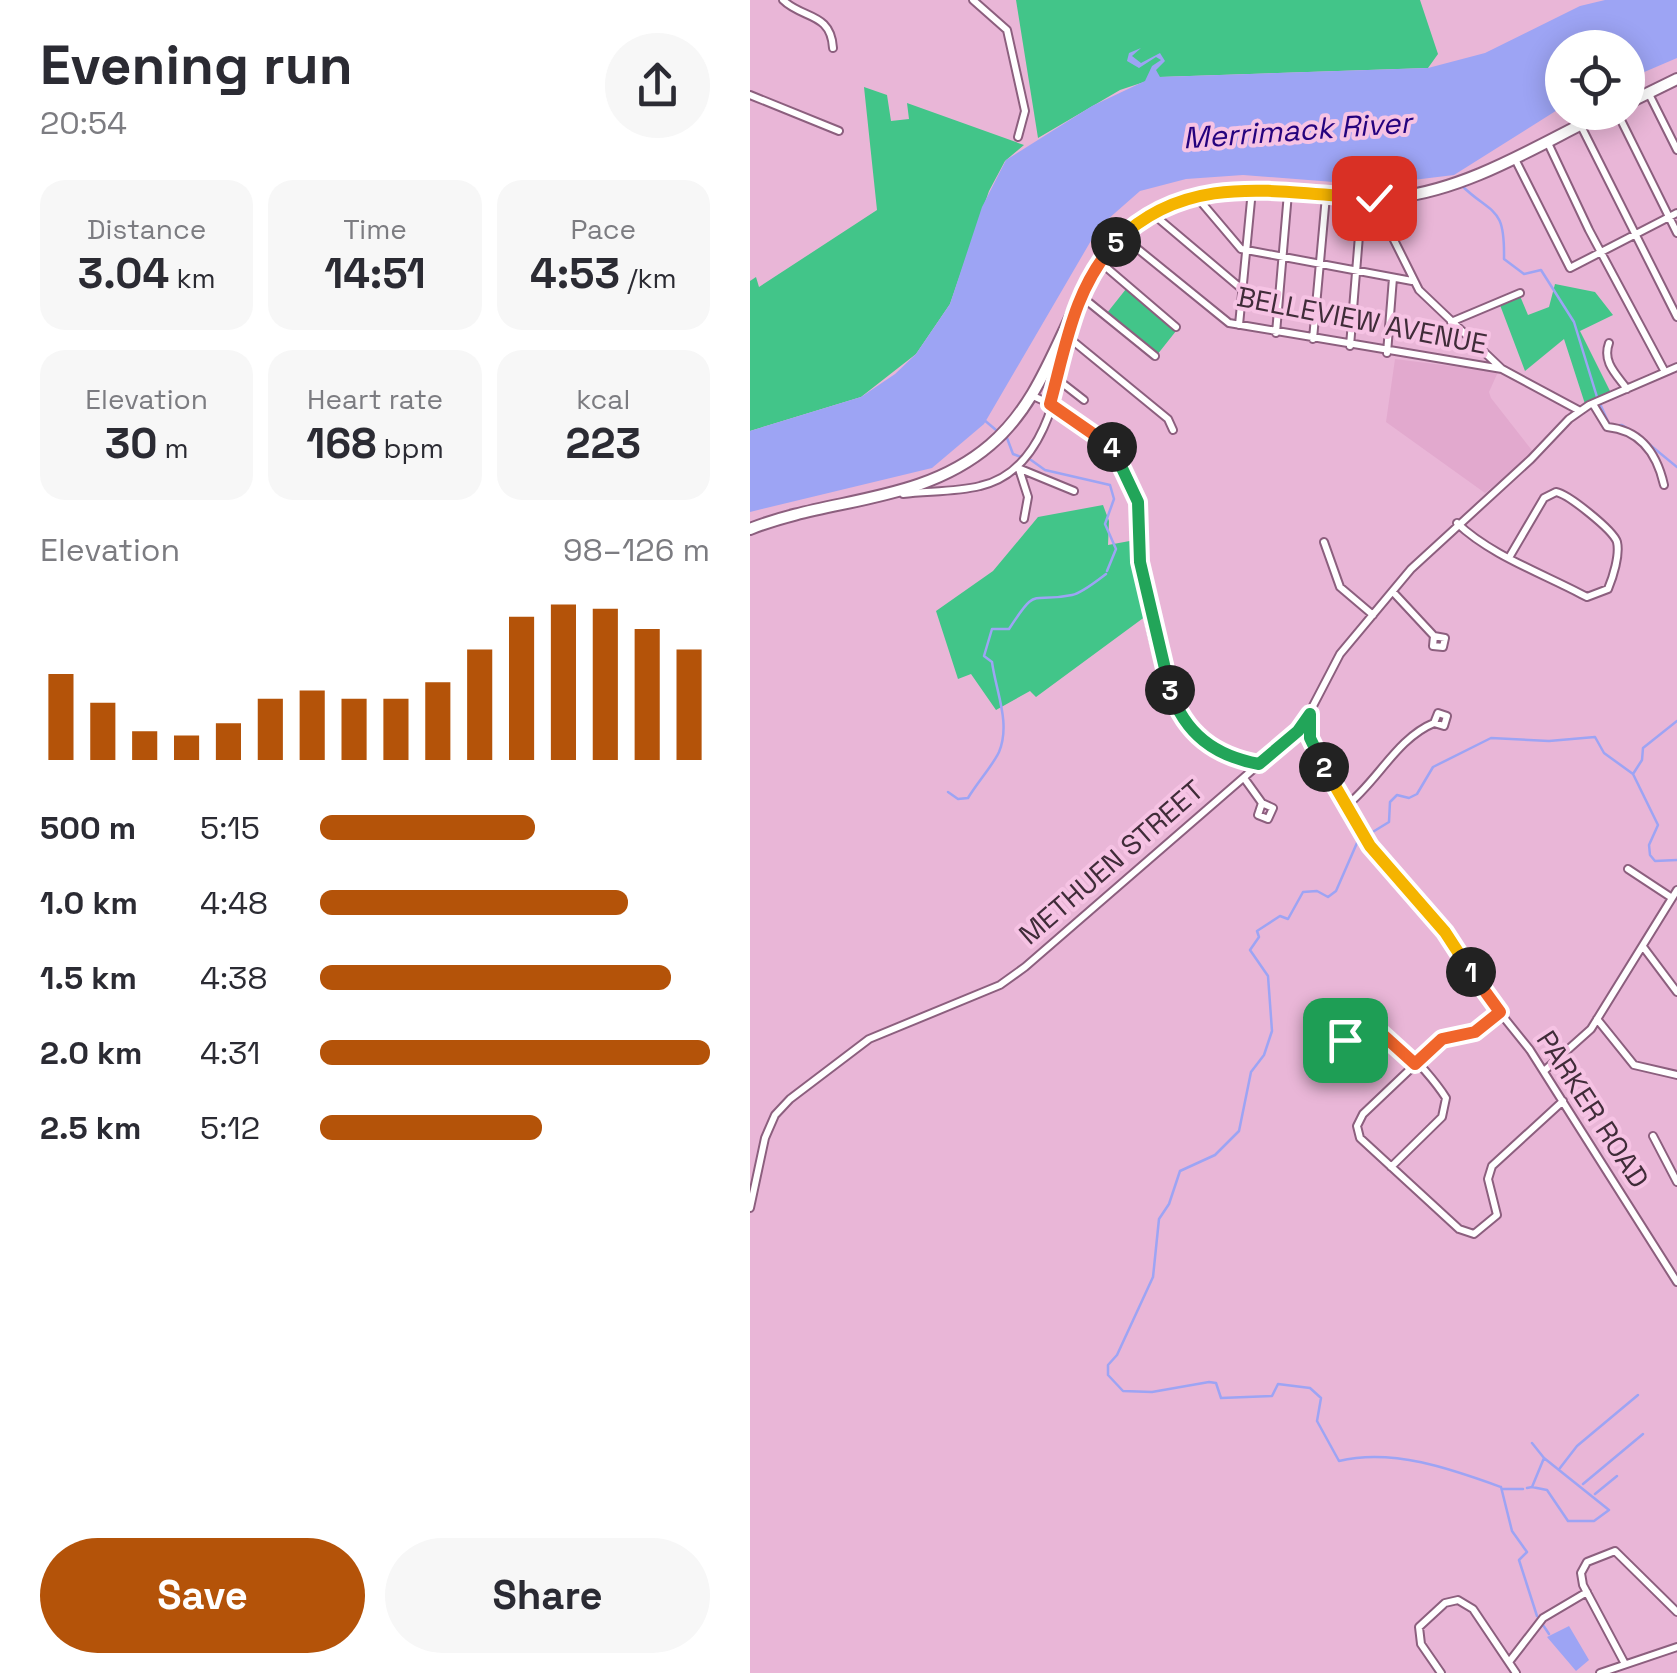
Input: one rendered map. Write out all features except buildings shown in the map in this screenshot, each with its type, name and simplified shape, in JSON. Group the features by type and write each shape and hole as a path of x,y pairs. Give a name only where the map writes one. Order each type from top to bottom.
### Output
{"main road":[{"path":"1645,94 1677,79"},
{"path":"750,529 931,482 970,460 1002,435 1033,396 1099,262 1122,236 1152,214 1195,195 1252,189 1368,198 1414,194 1458,182 1568,130"}],"street":[{"path":"783,0 820,18 832,36 832,48"},
{"path":"973,0 1007,30 1025,111 1018,138"},
{"path":"1648,93 1677,150"},
{"path":"750,95 839,131"},
{"path":"1584,130 1677,317"},
{"path":"1626,130 1673,216 1677,233"},
{"path":"1547,140 1665,372"},
{"path":"1513,156 1570,268 1673,216"},
{"path":"1239,325 1252,189"},
{"path":"1276,333 1288,192"},
{"path":"1195,195 1234,244 1247,250 1412,281"},
{"path":"1312,339 1326,195"},
{"path":"1350,346 1368,198"},
{"path":"1368,198 1412,281 1452,322 1502,370 1580,411"},
{"path":"1152,214 1243,290"},
{"name":"BELLEVIEW AVENUE","path":"1122,236 1222,318 1239,325 1502,370"},
{"path":"1099,262 1176,326"},
{"path":"1387,353 1393,278"},
{"path":"1452,322 1520,294"},
{"path":"1080,295 1155,356"},
{"path":"878,497 981,486 1018,468 1036,445 1072,316"},
{"path":"1068,336 1168,420 1174,430"},
{"path":"1609,342 1609,364 1627,389"},
{"name":"METHUEN STREET","path":"750,1208 765,1138 775,1116 790,1099 869,1039 1011,978 1298,731 1340,654 1457,523 1580,411 1677,368"},
{"path":"1057,379 1084,400"},
{"path":"1033,396 1111,446 1134,493 1150,617 1177,707 1211,750 1259,764"},
{"path":"1593,404 1607,426 1626,429 1654,453 1664,485"},
{"path":"1018,468 1074,492"},
{"path":"1018,468 1028,497 1024,519"},
{"path":"1457,523 1510,556 1593,597 1610,586 1617,546 1614,536 1571,498 1556,492 1544,498 1510,556"},
{"path":"1324,542 1340,587 1372,616"},
{"path":"1393,592 1434,636"},
{"name":"PARKER ROAD","path":"1310,714 1310,738 1370,846 1445,932 1544,1071 1676,1277"},
{"path":"1346,806 1369,787 1415,733 1434,723"},
{"path":"1244,778 1262,803"},
{"path":"1544,1071 1597,1019 1675,894 1628,869"},
{"path":"1644,948 1661,965 1677,992"},
{"path":"1500,1012 1475,1032 1442,1039 1358,1123 1360,1138 1461,1231 1480,1232 1498,1212 1489,1182 1490,1170 1563,1101"},
{"path":"1597,1019 1634,1065 1677,1074"},
{"path":"1346,1024 1379,1028 1442,1092 1446,1110 1391,1167"},
{"path":"1652,1136 1677,1182"},
{"path":"1625,1664 1587,1592 1583,1566 1595,1556 1614,1551 1677,1612"},
{"path":"1509,1662 1543,1618 1587,1592"},
{"path":"1441,1673 1421,1644 1419,1627 1452,1600 1473,1610 1516,1673"},
{"path":"1600,1673 1677,1646"}],"shaded area":[{"path":"1395,359 1498,372 1489,392 1491,398 1534,453 1485,493 1386,422"}],"green space":[{"path":"1016,0 1420,0 1438,54 1428,68 1159,77 1120,90 1038,138"},
{"path":"864,87 887,95 891,121 909,119 907,103 1024,145 1005,161 989,191 950,304 916,354 861,397 750,431 750,281 756,277 759,287 877,210"},
{"path":"1555,284 1595,292 1613,315 1580,331 1611,393 1585,404 1564,339 1525,371 1500,305 1520,296 1528,315 1549,307"},
{"path":"1126,289 1176,331 1157,355 1107,313"},
{"path":"1103,505 1109,521 1108,545 1135,540 1146,616 1036,697 1030,691 996,710 971,674 958,679 936,611 993,571 1038,517"}],"water":[{"name":"Merrimack River","path":"1605,0 1677,0 1677,58 1645,72 1645,30 1545,30 1545,118 1454,175 1372,185 1243,175 1186,179 1140,191 1099,227 984,424 932,468 750,512 750,431 861,397 916,354 950,304 982,207 1006,160 1092,106 1145,81 1152,66 1161,60 1156,57 1139,68 1127,61 1129,53 1141,48 1132,56 1141,63 1160,53 1165,61 1156,70 1160,77 1428,68 1485,53 1580,6"},
{"path":"1569,1626 1589,1660 1576,1671 1547,1637"}],"waterway":[{"path":"1461,185 1495,213 1502,229 1504,259 1524,274 1541,270 1574,322 1597,397"},
{"path":"1601,406 1610,426 1622,425 1630,430"},
{"path":"983,419 996,430"},
{"path":"1007,438 1013,454 1021,457"},
{"path":"1644,440 1677,467"},
{"path":"1031,460 1045,470 1110,485 1114,499 1105,524 1116,549 1107,571"},
{"path":"948,792 958,799 968,798 996,757 1002,741 1003,719 992,662 984,656 992,629 1009,629 1025,606 1036,598 1076,594 1106,574"},
{"path":"1677,721 1643,748 1642,760 1633,774 1658,825 1649,845 1650,855 1655,861 1677,860"},
{"path":"1366,831 1371,833 1389,822 1390,802 1397,795 1409,798 1417,794 1433,767 1491,738 1549,741 1595,737 1604,753 1633,774"},
{"path":"1360,836 1336,891 1328,897 1317,891 1303,892 1288,919 1280,916 1257,931 1259,937 1250,950 1268,976 1272,1031 1264,1055 1251,1072 1239,1131 1215,1155 1180,1171 1169,1204 1159,1219 1153,1277 1117,1355 1108,1365 1108,1375 1123,1391 1152,1392 1216,1383 1221,1398 1272,1396 1278,1384 1310,1388 1321,1398 1317,1421 1339,1461 1401,1459 1442,1467 1501,1487 1512,1531 1527,1552 1519,1560 1537,1616"},
{"path":"1560,1468 1577,1446 1638,1395"},
{"path":"1583,1484 1643,1434"},
{"path":"1527,1488 1532,1487 1544,1458 1532,1443"},
{"path":"1532,1487 1547,1490 1568,1521 1594,1521 1609,1510 1544,1458"},
{"path":"1595,1494 1617,1476"},
{"path":"1502,1489 1523,1489"},
{"path":"1543,1625 1549,1634"}],"route":[{"path":"1345,1040 1346,1024 1372,1025 1390,1036 1415,1064 1442,1039 1475,1032 1500,1012 1445,932 1395,878 1359,830 1310,738 1310,714 1298,731 1259,764 1216,752 1186,721 1172,696 1150,617 1139,551 1138,502 1118,455 1097,434 1050,404 1072,316 1088,280 1101,258 1148,215 1195,195 1240,188 1374,198"}]}
